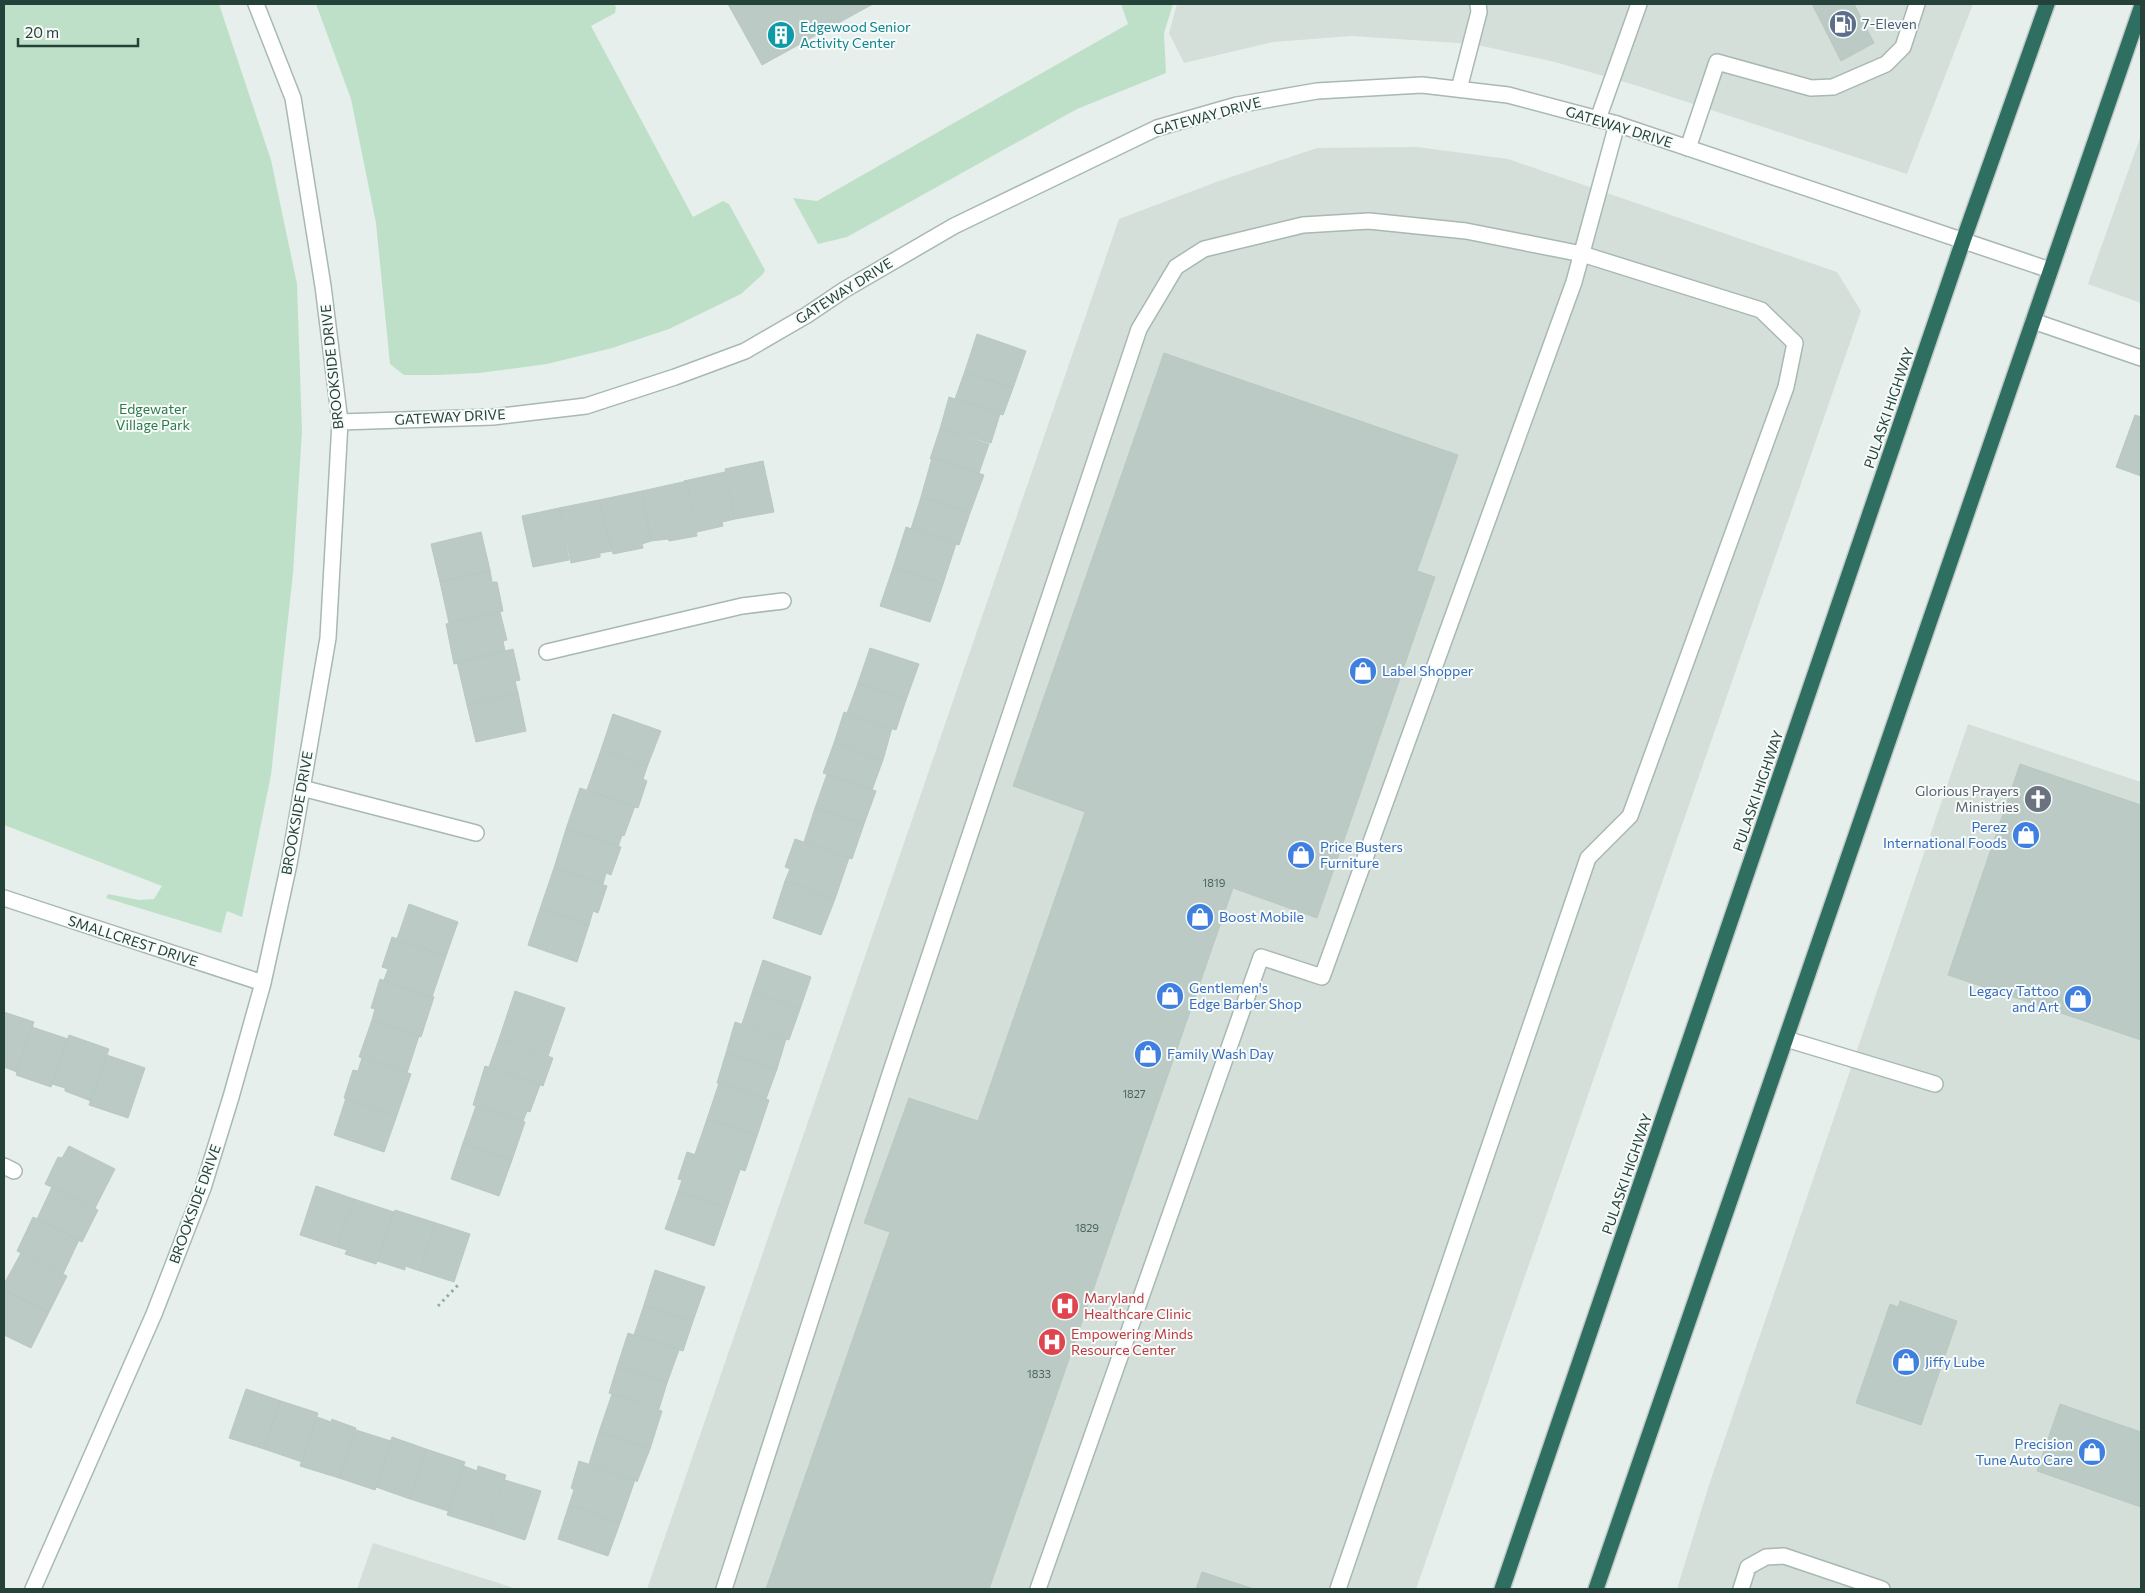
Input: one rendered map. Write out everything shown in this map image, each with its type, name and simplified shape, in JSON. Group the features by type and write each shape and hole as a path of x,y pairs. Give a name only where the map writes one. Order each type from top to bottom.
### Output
{"highway":[{"name":"PULASKI HIGHWAY","path":"1502,1589 2047,4"},
{"path":"1596,1589 2141,8"}],"street":[{"name":"BROOKSIDE DRIVE","path":"33,1589 154,1314 194,1211 231,1097 262,983 289,864 328,638 340,422 323,286 293,98 256,4"},
{"path":"1459,90 1479,12 1478,4"},
{"path":"1598,119 1639,4"},
{"path":"1688,148 1717,62 1812,88 1833,87 1886,64 1903,47 1917,4"},
{"name":"GATEWAY DRIVE","path":"340,422 493,417 586,406 675,377 744,351 954,226 1157,128 1237,105 1317,91 1422,85 1508,95 1618,124 2050,270"},
{"path":"1038,1589 1261,957 1322,977 1571,292 1618,124"},
{"path":"724,1589 892,1068 1139,329 1176,267 1204,249 1303,225 1369,221 1466,231 1582,254 1761,310 1794,343 1786,387 1630,816 1588,858 1338,1589"},
{"path":"2033,321 2141,358"},
{"path":"547,652 742,606 783,601"},
{"path":"302,788 476,833"},
{"name":"SMALLCREST DRIVE","path":"4,898 262,983"},
{"path":"1786,1039 1935,1084"},
{"path":"1741,1589 1748,1567 1766,1557 1784,1556 1882,1589"}],"path":[{"path":"438,1306 458,1284"}],"shaded area":[{"path":"1177,4 1973,4 1907,174 1635,85 1555,62 1473,44 1351,36 1273,42 1184,63 1169,33"},
{"path":"2141,135 2141,303 2088,284"},
{"path":"1417,147 1508,159 1837,272 1861,311 1416,1589 647,1589 1119,219 1219,181 1317,148"},
{"path":"1968,724 2141,782 2141,1589 1677,1589 1709,1485"},
{"path":"373,1543 517,1589 357,1589"}],"green space":[{"name":"Edgewater Village Park","path":"4,4 219,4 271,160 297,284 302,432 293,573 271,775 242,917 227,911 221,933 106,898 108,894 139,900 154,899 162,886 4,825"},
{"path":"316,4 614,4 616,7 615,13 591,26 693,217 723,201 729,204 765,270 763,274 741,294 669,329 612,348 547,364 479,373 404,375 390,364 376,223 351,99"},
{"path":"1121,4 1173,4 1164,33 1166,73 1077,109 847,237 818,244 793,198 817,201 1128,24"}],"building":[{"name":"Edgewood Senior Activity Center","path":"728,4 873,4 762,65"},
{"name":"7-Eleven","path":"1812,4 1854,4 1874,43 1841,61"},
{"path":"977,334 1026,351 1013,388 965,371"},
{"path":"1164,353 1458,455 1417,571 1435,577 1317,918 1233,888 989,1589 766,1589 890,1232 864,1223 909,1098 978,1121 1085,812 1013,786"},
{"path":"965,371 1013,388 1003,415 955,399"},
{"path":"949,397 1000,414 991,443 940,429"},
{"path":"2135,415 2141,417 2141,476 2116,467"},
{"path":"940,429 989,444 979,473 932,458 930,459"},
{"path":"932,458 984,475 970,513 921,497"},
{"path":"763,461 774,512 735,519 725,469"},
{"path":"725,472 735,519 722,522 723,526 697,532 687,481 684,481"},
{"path":"687,481 697,536 669,541 668,539 651,541 642,491"},
{"path":"642,491 651,541 642,544 643,548 613,554 599,500"},
{"path":"921,497 970,513 959,545 911,529"},
{"path":"599,500 612,551 600,553 600,557 571,563 559,508"},
{"path":"559,508 569,560 533,567 522,516"},
{"path":"906,527 956,544 943,584 893,568"},
{"path":"481,532 490,570 440,582 431,544"},
{"path":"893,568 943,584 930,622 880,606"},
{"path":"490,570 492,582 497,582 503,611 449,623 440,582"},
{"path":"500,612 507,640 503,641 505,651 454,664 446,624"},
{"path":"870,648 919,664 906,700 858,683"},
{"path":"513,649 520,680 515,681 518,693 467,705 457,662"},
{"path":"858,683 906,700 896,730 847,713"},
{"path":"518,693 526,731 476,742 467,705"},
{"path":"844,712 892,728 883,760 834,743"},
{"path":"613,714 661,731 647,767 601,750"},
{"path":"834,743 883,760 872,790 823,773"},
{"path":"601,750 647,767 643,779 647,781 638,808 587,790"},
{"path":"2020,764 2141,805 2141,1040 1948,975"},
{"path":"827,774 876,791 864,824 815,808"},
{"path":"580,788 635,806 618,847 566,829"},
{"path":"815,808 864,824 852,859 804,842"},
{"path":"566,829 621,847 611,875 606,873 603,884 554,868"},
{"path":"795,839 849,858 835,899 785,881 790,869 785,867"},
{"path":"554,868 607,886 598,913 593,911 589,925 540,909"},
{"path":"785,881 835,899 821,935 773,918"},
{"path":"409,904 458,922 446,956 397,939"},
{"path":"540,909 589,925 577,962 528,945"},
{"path":"392,937 446,956 432,997 384,980 388,969 382,967"},
{"path":"763,960 811,977 800,1009 752,993"},
{"path":"380,979 434,997 421,1037 372,1020 375,1009 371,1008"},
{"path":"515,991 565,1008 548,1056 499,1039"},
{"path":"752,993 800,1009 789,1040 742,1024"},
{"path":"4,1012 34,1022 17,1072 4,1067"},
{"path":"372,1020 419,1036 407,1073 359,1057"},
{"path":"735,1022 786,1039 777,1069 726,1053"},
{"path":"32,1027 68,1039 51,1087 16,1075"},
{"path":"69,1035 109,1049 91,1101 65,1091 65,1088 52,1084"},
{"path":"499,1039 553,1058 543,1086 489,1067"},
{"path":"726,1053 777,1069 766,1099 717,1083"},
{"path":"107,1055 145,1068 128,1118 89,1105"},
{"path":"362,1058 411,1074 397,1115 344,1098 353,1070 358,1071"},
{"path":"485,1066 540,1085 530,1112 527,1111 523,1121 473,1105"},
{"path":"719,1083 769,1100 757,1136 707,1119"},
{"path":"346,1098 397,1115 384,1152 334,1135"},
{"path":"476,1106 525,1122 512,1160 463,1143"},
{"path":"707,1119 757,1136 745,1171 695,1154"},
{"path":"463,1143 512,1160 499,1196 451,1179"},
{"path":"69,1146 115,1169 95,1208 45,1184 58,1157 62,1158"},
{"path":"687,1152 740,1170 727,1208 678,1192 682,1180 678,1179"},
{"path":"316,1186 354,1199 337,1247 300,1235"},
{"path":"52,1187 98,1210 82,1242 37,1219"},
{"path":"678,1192 727,1208 714,1246 665,1229"},
{"path":"354,1199 394,1212 376,1264 345,1254 347,1250 337,1247"},
{"path":"395,1210 436,1223 420,1271 405,1266 405,1270 377,1261"},
{"path":"33,1217 79,1240 63,1274 17,1251"},
{"path":"436,1223 470,1234 454,1282 420,1271"},
{"path":"21,1253 67,1276 49,1312 4,1290 4,1284"},
{"path":"655,1270 705,1287 693,1321 644,1305"},
{"path":"4,1290 49,1312 31,1348 4,1335"},
{"name":"Jiffy Lube","path":"1900,1301 1957,1321 1921,1425 1856,1403 1890,1304 1898,1307"},
{"path":"644,1305 693,1321 683,1351 634,1335"},
{"path":"628,1333 679,1350 667,1383 617,1367"},
{"path":"617,1367 667,1383 659,1409 609,1393"},
{"path":"246,1389 281,1401 264,1449 229,1438"},
{"path":"612,1394 662,1411 650,1449 599,1432"},
{"path":"281,1401 318,1413 302,1462 264,1449"},
{"name":"Precision Tune Auto Care","path":"2060,1404 2141,1432 2141,1507 2037,1471"},
{"path":"317,1417 331,1422 332,1419 356,1428 339,1478 300,1466"},
{"path":"356,1430 391,1441 375,1490 339,1478"},
{"path":"599,1432 650,1449 637,1482 589,1464"},
{"path":"392,1437 426,1449 410,1499 376,1487"},
{"path":"426,1449 465,1462 448,1511 410,1499"},
{"path":"579,1461 635,1480 620,1523 569,1505 574,1490 571,1488"},
{"path":"464,1466 477,1471 478,1466 506,1475 489,1528 447,1515"},
{"path":"505,1480 541,1491 525,1540 489,1528"},
{"path":"569,1505 620,1523 608,1556 558,1539"},
{"path":"1202,1572 1254,1589 1196,1589"}],"place":[{"name":"7-Eleven","path":"1843,24"},
{"name":"Edgewood Senior Activity Center","path":"781,35"},
{"name":"Label Shopper","path":"1363,671"},
{"name":"Glorious Prayers Ministries","path":"2038,799"},
{"name":"Perez International Foods","path":"2026,835"},
{"name":"Price Busters Furniture","path":"1301,855"},
{"name":"Boost Mobile","path":"1200,917"},
{"name":"Gentlemen's Edge Barber Shop","path":"1170,996"},
{"name":"Legacy Tattoo and Art","path":"2078,999"},
{"name":"Family Wash Day","path":"1148,1054"},
{"name":"Maryland Healthcare Clinic","path":"1065,1306"},
{"name":"Empowering Minds Resource Center","path":"1052,1342"},
{"name":"Jiffy Lube","path":"1906,1362"},
{"name":"Precision Tune Auto Care","path":"2092,1452"}]}
